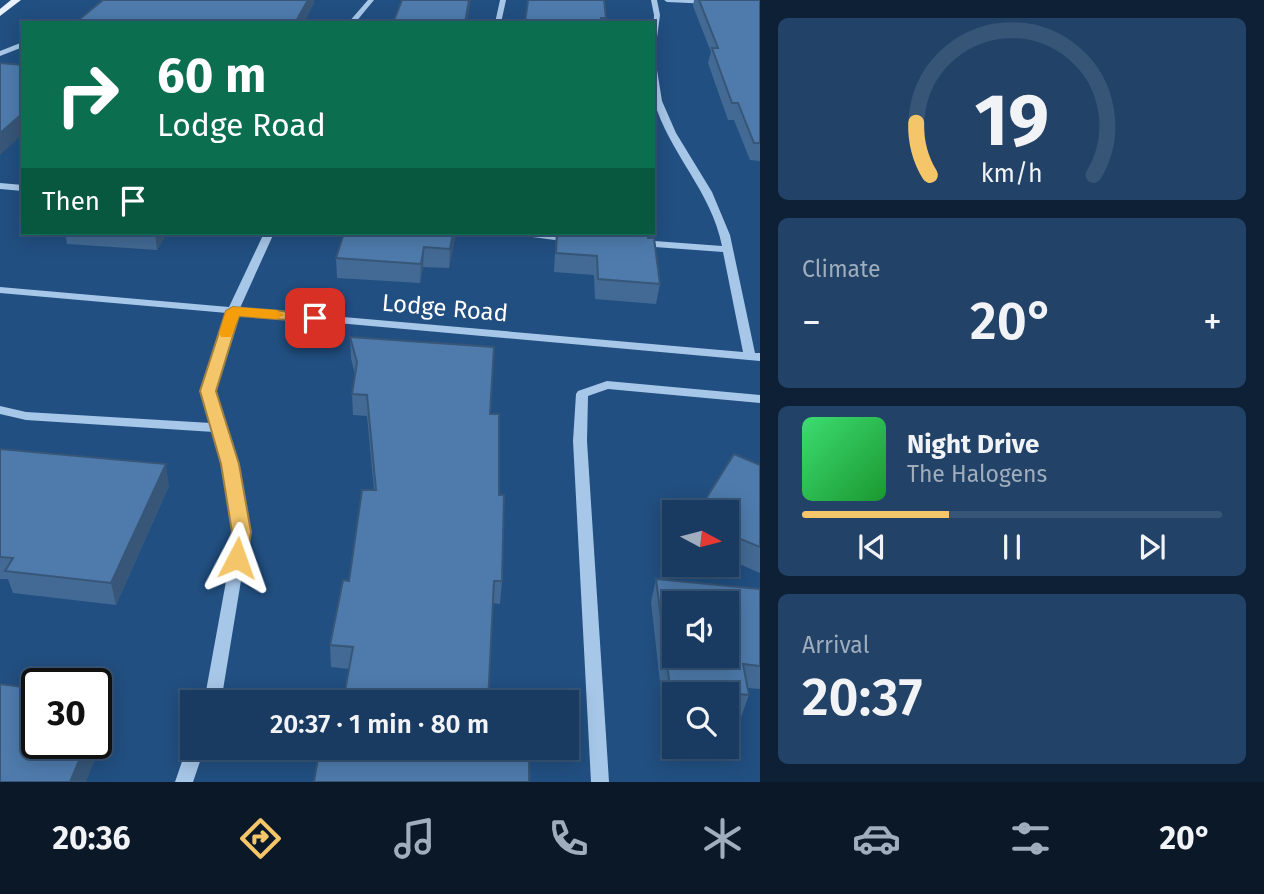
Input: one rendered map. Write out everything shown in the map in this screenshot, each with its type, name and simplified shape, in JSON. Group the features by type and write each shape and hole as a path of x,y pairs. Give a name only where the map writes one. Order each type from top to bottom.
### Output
{"main road":[{"path":"0,13 17,0"}],"street":[{"path":"353,21 371,0"},
{"path":"498,21 503,0"},
{"path":"654,0 657,15 655,30"},
{"path":"667,0 720,3"},
{"path":"0,54 21,45"},
{"path":"655,82 658,101 672,134 707,192 728,249 755,356"},
{"path":"0,186 21,188"},
{"path":"216,690 242,532 230,464 208,391 233,311 268,235"},
{"path":"545,235 582,239"},
{"path":"635,243 728,249"},
{"name":"Lodge Road","path":"0,290 755,356"},
{"path":"600,782 580,441 582,394 607,385 760,399"},
{"path":"0,410 26,416 220,429"},
{"path":"184,782 192,760"}],"building":[{"path":"103,0 308,0 296,21 77,21"},
{"path":"402,0 469,0 465,21 394,21"},
{"path":"528,0 604,0 606,18 601,18 601,21 525,21"},
{"path":"699,0 760,0 760,143 754,143 738,103 732,103 712,48 718,48"},
{"path":"0,63 21,65 21,115 0,133"},
{"path":"343,235 453,235 450,249 424,247 421,264 336,258"},
{"path":"557,235 648,235 648,238 654,238 660,284 598,279 597,256 556,253"},
{"path":"350,337 494,347 490,414 499,414 499,495 504,495 502,581 494,581 489,690 345,690 353,647 330,645 343,580 349,581 362,490 376,490 367,395 352,394 357,362"},
{"path":"0,449 166,464 111,583 5,571 13,558 0,557"},
{"path":"734,454 760,465 760,547 739,538 739,500 705,500"},
{"path":"656,579 760,589 760,666 743,664 749,695 739,694 739,682 669,682 668,668 739,668 739,591 662,591 662,625"},
{"path":"0,684 21,687 21,759 80,759 70,782 0,782"},
{"path":"318,760 529,760 529,782 314,782"}],"slow traffic":[{"path":"226,333 233,311 277,315"}],"route":[{"path":"237,558 242,532 230,464 208,391 233,311 315,318"}]}
